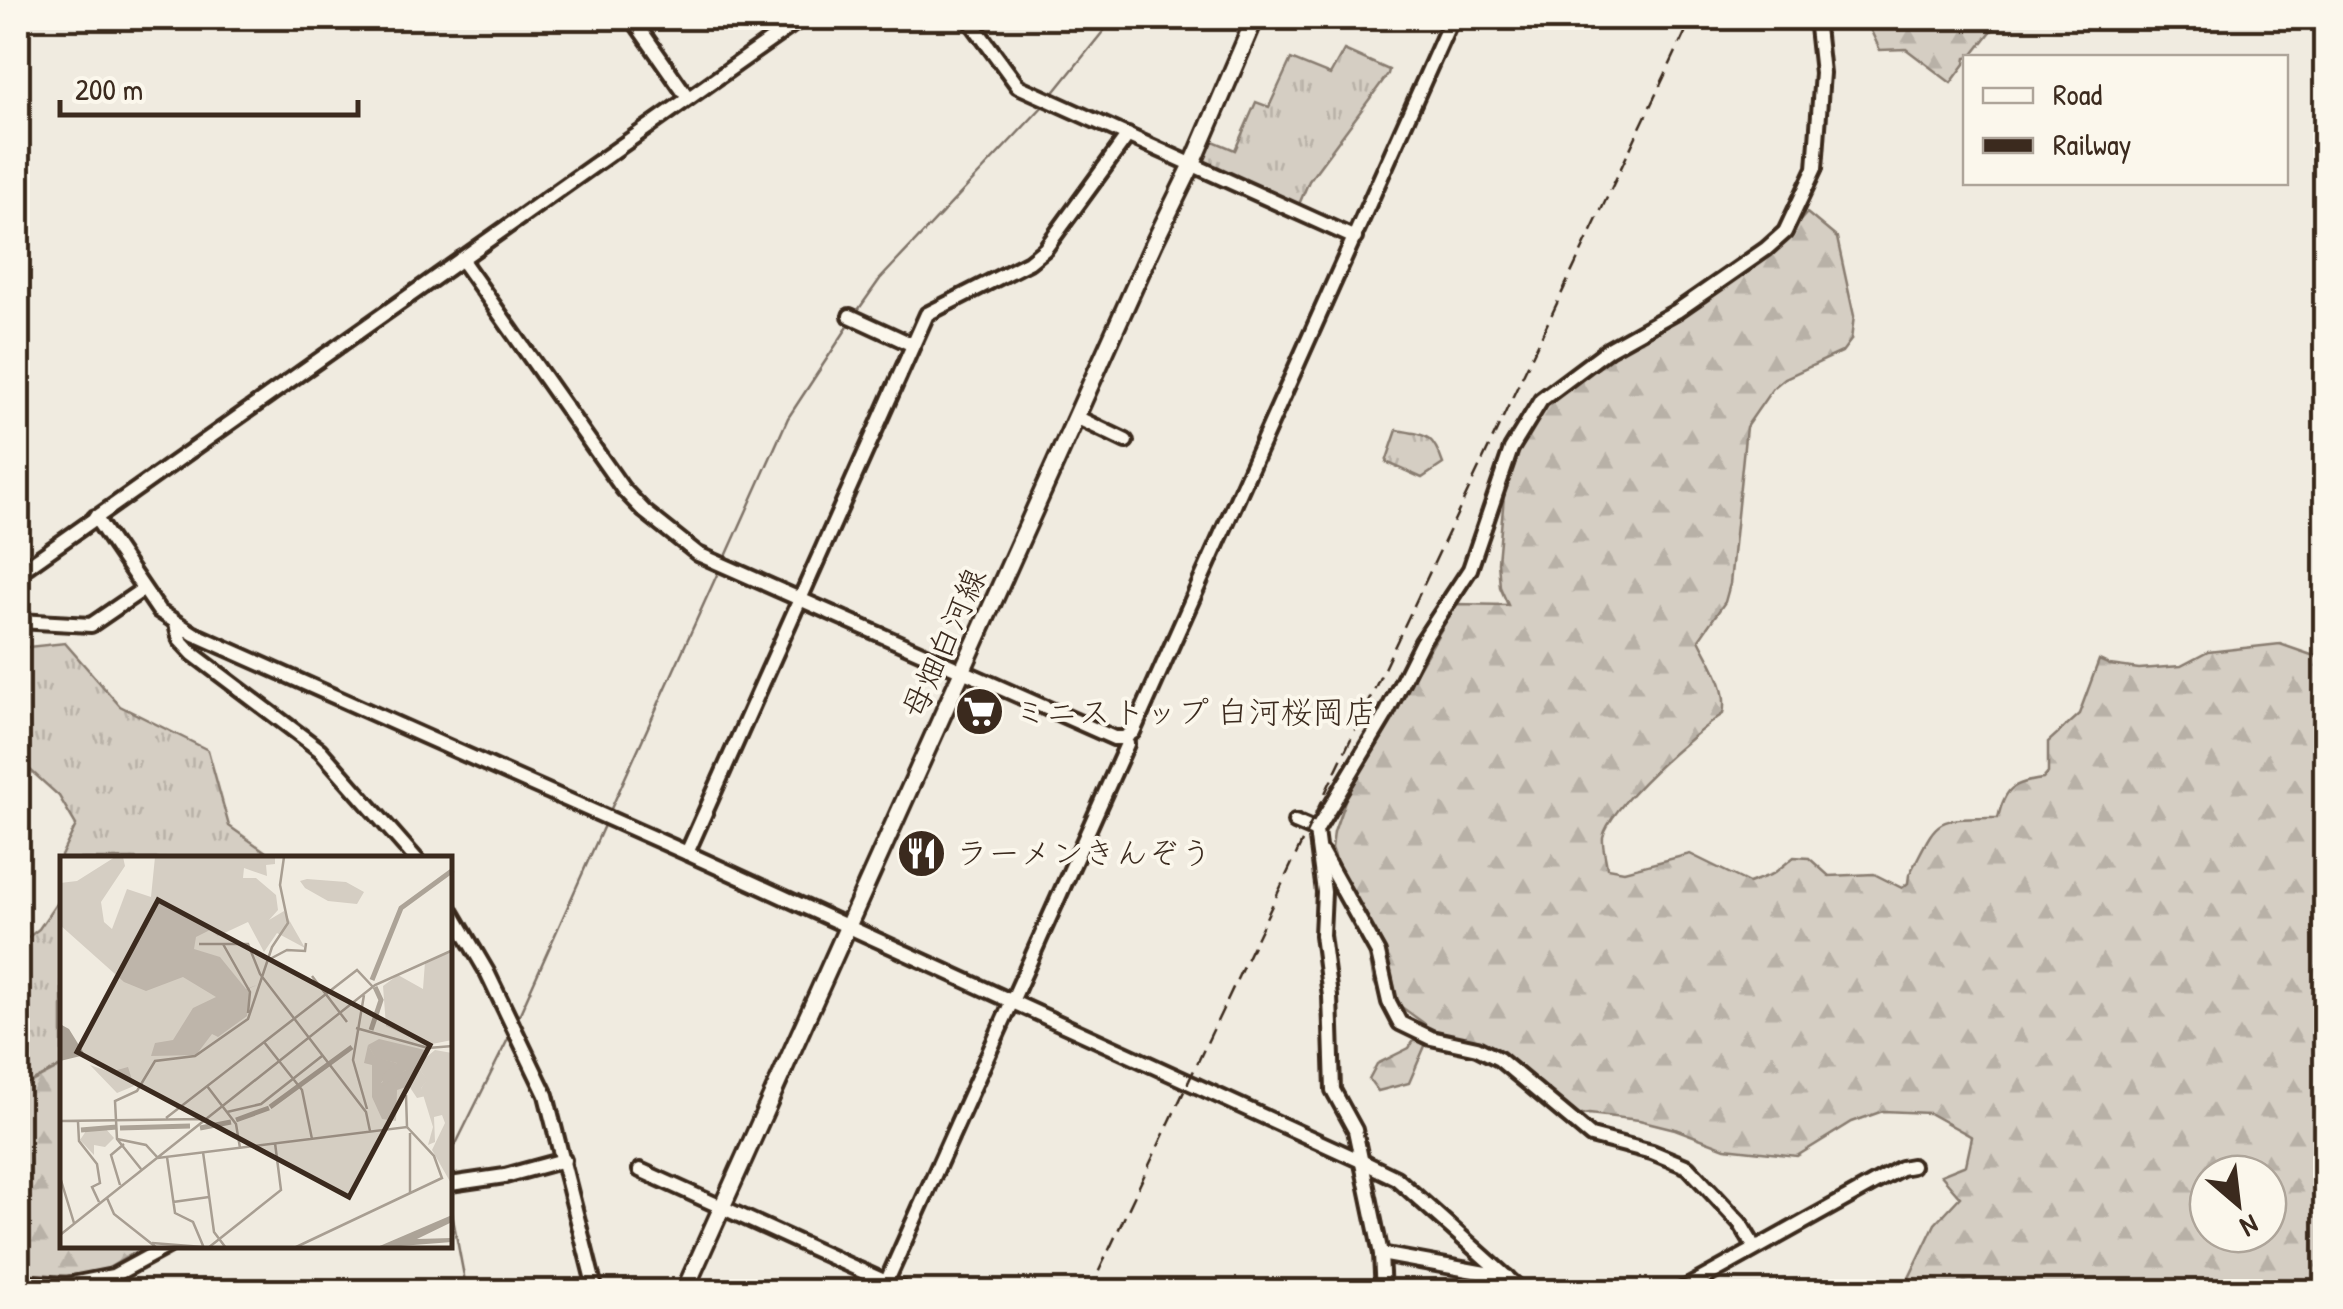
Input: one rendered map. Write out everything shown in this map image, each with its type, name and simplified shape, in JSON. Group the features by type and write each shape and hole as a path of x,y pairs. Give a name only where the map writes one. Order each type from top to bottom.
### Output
{"main road":[{"name":"母畑白河線","path":"684,1292 1255,18"}],"street":[{"path":"632,18 688,98"},
{"path":"18,572 802,18"},
{"path":"968,18 1018,86 1355,238"},
{"path":"461,260 623,489 698,554 1114,738 1124,738 1133,732 1452,18"},
{"path":"1383,1292 1382,1254 1355,1130 1334,1090 1316,831 1384,716 1422,642 1470,570 1511,449 1540,400 1609,348 1677,312 1766,249 1793,219 1815,168 1822,73 1816,18"},
{"path":"687,853 930,310 1029,262 1046,249 1128,135"},
{"path":"850,316 913,345"},
{"path":"1076,417 1126,440"},
{"path":"94,516 142,590 176,624 1396,1178 1523,1292"},
{"path":"18,621 91,625 142,590"},
{"path":"176,624 180,640 193,654 320,750 413,856"},
{"path":"884,1286 1127,744 1124,738"},
{"path":"1295,822 1316,831"},
{"path":"1319,848 1378,953 1389,1002 1400,1023 1431,1038 1477,1048 1498,1059 1591,1136 1652,1152 1688,1167 1740,1223 1755,1248"},
{"path":"452,912 488,972 546,1095 596,1292"},
{"path":"452,1184 505,1176 564,1160"},
{"path":"1678,1292 1912,1166"},
{"path":"640,1170 884,1286 908,1292"},
{"path":"18,1282 67,1285 114,1276 163,1249"},
{"path":"1382,1254 1511,1278"}],"green space":[{"path":"1865,18 2008,18 1993,29 1973,55 1963,55 1963,67 1951,83 1906,49 1880,50"},
{"path":"1344,50 1389,70 1388,74 1309,181 1297,209 1200,164 1211,140 1235,150 1256,102 1269,107 1291,59 1330,75"},
{"path":"1807,213 1837,238 1854,316 1851,340 1842,352 1785,378 1773,388 1746,427 1730,584 1725,602 1699,639 1721,685 1723,714 1693,736 1621,807 1603,837 1607,868 1624,871 1690,854 1749,883 1773,874 1794,857 1809,858 1829,876 1874,874 1902,888 1940,825 1960,819 1998,818 2012,788 2043,779 2048,773 2048,742 2079,714 2099,660 2139,669 2181,666 2208,652 2280,644 2320,658 2326,662 2325,1291 1894,1291 1906,1284 1935,1224 1960,1197 1941,1175 1966,1165 1972,1137 1929,1113 1883,1111 1852,1122 1797,1156 1725,1148 1639,1120 1589,1114 1560,1118 1464,1041 1431,1032 1409,1083 1378,1091 1369,1079 1377,1064 1409,1048 1425,1024 1378,990 1374,982 1360,904 1343,878 1332,848 1349,789 1456,604 1508,605 1500,587 1498,562 1506,474 1537,410 1586,372 1698,307 1769,255"},
{"path":"1397,430 1428,438 1443,464 1422,478 1386,462"},
{"path":"65,643 120,706 208,750 229,826 272,856 61,856 76,825 59,796 18,759 18,648"},
{"path":"60,898 60,1067 18,1089 18,945 39,929"},
{"path":"60,1067 60,1249 141,1249 100,1273 36,1278 18,1273 18,1089"}],"waterway":[{"path":"1052,95 1114,18"},
{"path":"856,313 880,279 1045,104"},
{"path":"724,561 788,418 851,322"},
{"path":"610,811 720,568"},
{"path":"517,1020 605,823"},
{"path":"452,1152 510,1035"},
{"path":"452,1213 467,1292"}],"railway":[{"path":"1089,1292 1692,18"}],"place":[{"name":"ミニストップ 白河桜岡店","path":"979,712"},
{"name":"ラーメンきんぞう","path":"921,853"}]}
